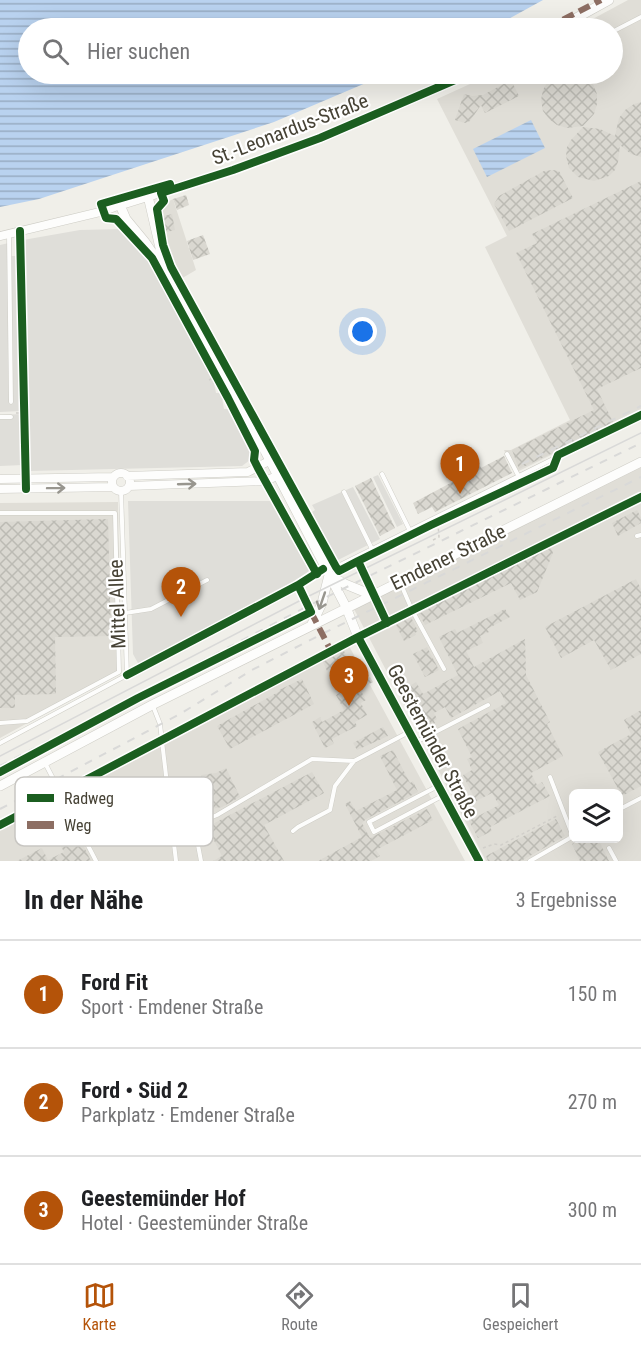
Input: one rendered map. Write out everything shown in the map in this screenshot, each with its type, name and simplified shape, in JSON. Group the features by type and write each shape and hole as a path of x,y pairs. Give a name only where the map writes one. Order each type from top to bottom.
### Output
{"street":[{"path":"576,18 609,0"},
{"name":"St.-Leonardus-Straße","path":"0,236 104,211 233,170 320,138 446,84"},
{"name":"Geestemünder Straße","path":"148,196 160,248 171,280"},
{"name":"Geestemünder Straße","path":"120,205 126,219 171,280 235,394 346,608 358,638 479,861"},
{"path":"0,479 113,477 120,473 127,476 248,472 269,461"},
{"name":"Emdener Straße","path":"17,777 152,705 641,462"},
{"path":"127,476 130,481 129,486"},
{"path":"0,489 113,487 121,491 129,486 265,481 277,476"},
{"path":"113,477 113,487"},
{"path":"311,625 322,603 328,573 345,584 372,595"},
{"name":"Emdener Straße","path":"0,786 15,778"}],"lane":[{"path":"623,26 641,17"},
{"path":"9,234 11,402"},
{"path":"225,399 235,394"},
{"path":"0,417 11,417"},
{"path":"507,454 519,477"},
{"path":"328,573 553,459"},
{"path":"382,474 410,531"},
{"path":"0,742 127,675 121,491"},
{"path":"344,492 372,549"},
{"name":"Mittel Allee","path":"0,513 114,513 119,672 27,721 0,723"},
{"path":"125,613 151,609 207,580"},
{"path":"399,581 444,669"},
{"path":"152,705 160,724 166,777"},
{"path":"416,742 488,705"},
{"path":"293,831 330,810 335,786 354,761 410,732"},
{"path":"213,817 312,759 354,761"},
{"path":"45,762 53,777"},
{"path":"530,861 570,838 572,834 550,777"},
{"path":"439,785 369,822 374,832 444,795"},
{"path":"623,807 641,798"},
{"path":"88,846 96,861"},
{"path":"174,846 176,861"},
{"path":"198,846 201,861"},
{"path":"609,848 616,861"}],"path":[{"path":"432,527 438,523 439,537 433,540"},
{"path":"359,563 363,562"},
{"path":"364,573 368,571"},
{"path":"482,848 494,844 501,845 564,812"}],"shaded area":[{"path":"628,0 641,0 641,410 515,473 504,450 511,450 570,420 485,247 507,236 437,99 470,84 623,84 623,18 595,18"},
{"path":"173,199 196,270 179,280 168,260 159,214 162,205"},
{"path":"122,229 147,256 213,378 216,393 221,393 224,409 230,409 251,453 250,460 242,466 29,471 23,240 80,230"},
{"path":"9,243 9,256 19,256 21,411 0,412 0,245"},
{"path":"22,414 23,465 0,466 0,415"},
{"path":"641,462 641,861 486,861 354,609"},
{"path":"378,475 403,524 397,527 373,477"},
{"path":"353,487 380,539 336,561 312,512 315,510 312,505"},
{"path":"128,501 277,501 311,569 301,579 139,665 133,654"},
{"path":"118,502 121,672 0,738 0,503"},
{"path":"349,646 465,861 0,861 0,831 15,823 15,846 213,846 213,777 102,777"}],"water":[{"path":"0,0 543,0 510,18 18,18 18,84 363,84 274,122 39,199 0,207"},
{"path":"531,120 545,148 487,177 473,149"}],"building":[{"path":"504,84 513,84 519,96 485,113 481,105 470,121 465,123 455,120 464,94 483,95"},
{"path":"546,84 593,84 597,94 594,114 583,126 567,128 557,125 543,111 541,100"},
{"path":"641,102 641,157 631,154 620,145 618,162 615,170 609,176 594,181 578,177 569,168 566,156 571,140 583,127 600,129 615,136 619,118 625,110"},
{"path":"544,171 559,171 573,198 509,231 494,204 499,196"},
{"path":"641,181 641,368 597,389 614,424 519,469 512,450 594,410 516,253 537,243 532,234"},
{"path":"186,195 189,205 177,210 173,199"},
{"path":"172,214 175,230 163,233 160,217"},
{"path":"203,235 210,254 193,260 187,241"},
{"path":"504,456 512,473 435,512 432,507 418,514 413,503 473,471 471,468 479,464 481,468"},
{"path":"371,478 395,528 380,536 355,486"},
{"path":"637,510 641,523 618,536 612,523"},
{"path":"108,519 111,636 55,637 56,694 15,695 15,708 0,708 0,522"},
{"path":"550,546 553,553 537,592 520,600 511,583 425,625 419,614 432,607 431,605"},
{"path":"636,579 641,589 641,654 611,670 594,640 561,658 545,627"},
{"path":"505,609 510,617 487,629 489,632 480,636 483,643 466,651 474,667 525,639 526,675 550,722 547,724 563,756 531,773 537,785 542,782 550,796 490,827 492,831 478,838 469,821 499,805 492,793 476,801 463,775 472,770 467,759 472,757 458,729 506,703 500,691 451,718 445,707 434,713 437,719 435,723 422,730 417,721 415,723 399,692 416,682 423,694 458,675 439,637 455,629 457,633"},
{"path":"411,617 418,631 416,635 404,641 396,625"},
{"path":"427,647 439,670 425,677 413,654"},
{"path":"344,651 349,660 327,671 323,662"},
{"path":"370,677 373,682 360,689 366,700 361,703 367,715 355,722 357,726 332,739 334,744 325,748 312,722 320,717 322,722 344,710 336,695"},
{"path":"302,679 314,704 230,749 217,726"},
{"path":"641,710 641,786 623,795 623,789 618,789 598,752 631,734 624,720"},
{"path":"383,727 388,736 357,750 353,743"},
{"path":"393,750 410,783 413,781 418,792 366,819 362,823 370,838 427,809 433,820 376,850 380,856 371,861 318,861 362,837 345,804 350,801 356,811 397,790 380,756"},
{"path":"226,768 240,797 222,807 213,809 213,777 202,777 201,775 216,773"},
{"path":"312,772 324,793 264,825 284,861 213,861 222,856 213,839 213,824"},
{"path":"556,819 565,836 521,861 488,861 486,856"},
{"path":"600,843 609,861 580,861 572,844"},
{"path":"61,846 84,846 91,861 17,861 42,848 48,860 64,852"}],"tram line":[{"path":"0,756 305,598 641,433"}],"railway":[{"path":"522,464 641,406"},
{"path":"0,766 308,606 641,443"},
{"path":"61,777 180,714 252,670 641,477"},
{"path":"0,809 15,801"}],"marked path":[{"path":"566,18 601,0"},
{"path":"311,612 331,651"}],"cycle path":[{"path":"387,623 358,561 339,571 336,567 171,267 163,245 157,209 164,201 161,193 233,170 320,138 446,84"},
{"path":"170,184 101,204 106,218 116,219 152,258 255,451 254,460 258,468 317,574"},
{"path":"20,231 26,489"},
{"path":"358,561 553,468 558,455 641,415"},
{"path":"91,777 358,637 641,497"},
{"path":"0,772 138,698 311,612 298,585 323,569"},
{"path":"127,675 298,585"},
{"path":"358,637 479,861"},
{"path":"0,825 15,817"}],"place":[{"name":"Ford Fit","path":"460,494"},
{"name":"Ford • Süd 2","path":"181,617"},
{"name":"Geestemünder Hof","path":"349,706"}]}
